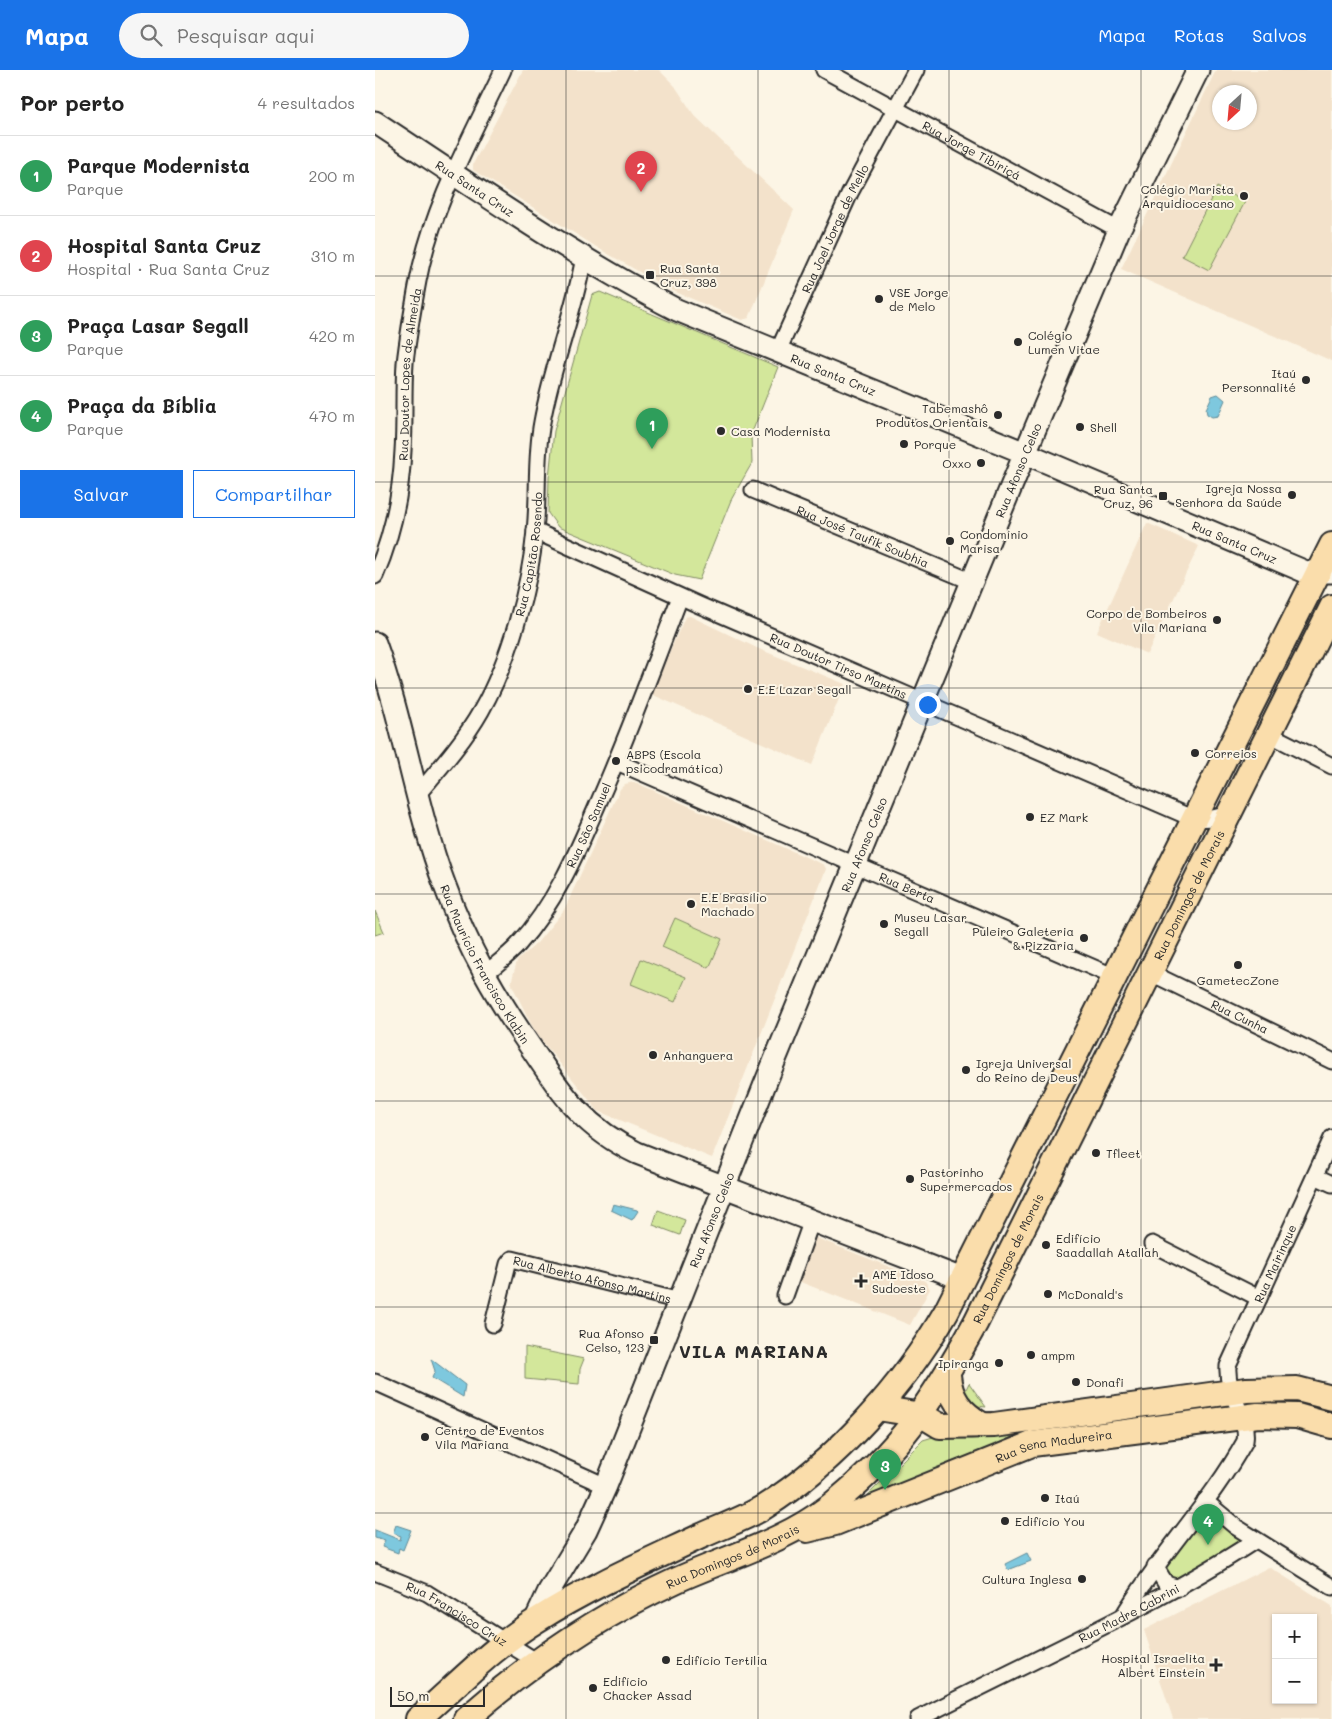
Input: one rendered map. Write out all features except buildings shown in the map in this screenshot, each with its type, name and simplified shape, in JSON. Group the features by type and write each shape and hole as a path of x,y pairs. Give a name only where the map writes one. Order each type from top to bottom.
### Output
{"main road":[{"path":"417,1719 506,1643 535,1621 593,1586 764,1507 824,1461 877,1408 935,1332 1194,819 1325,573 1332,545"},
{"name":"Rua Domingos de Morais","path":"466,1719 481,1711 536,1661 591,1624 676,1580 788,1534 828,1508 892,1450 921,1415 948,1375 976,1322 1332,607"},
{"path":"962,1279 972,1301 976,1322"},
{"path":"948,1375 953,1398 967,1415 982,1424"},
{"name":"Rua Sena Madureira","path":"877,1408 921,1415 941,1426 994,1425 1230,1392 1297,1389 1332,1398"},
{"name":"Rua Sena Madureira","path":"788,1534 835,1522 1032,1444 1259,1415 1287,1415 1307,1418 1332,1426"}],"street":[{"name":"Rua Doutor Lopes de Almeida","path":"375,576 392,526 403,452 405,363 418,280 435,218 453,173 503,70"},
{"name":"Rua Jorge Tibiriçá","path":"824,70 1119,230"},
{"name":"Rua Joel Jorge de Mello","path":"778,351 850,193 916,70"},
{"name":"Rua Afonso Celso","path":"535,1621 549,1591 586,1530 606,1486 725,1187 1025,453 1119,230 1198,70"},
{"name":"Rua Santa Cruz","path":"375,122 590,261 677,310 1025,453 1306,572 1325,573"},
{"name":"Rua Capitão Rosendo","path":"417,795 476,719 494,685 521,605 535,532 538,444 542,420 579,289 590,261"},
{"name":"Rua José Taufik Soubhia","path":"753,490 973,582"},
{"name":"Rua Doutor Tirso Martins","path":"535,532 680,597 1194,819 1213,818 1229,814"},
{"name":"Rua São Samuel","path":"484,975 517,945 560,886 617,762 680,597"},
{"name":"Rua Maurício Francisco Klabin","path":"375,643 399,716 417,795 444,885 484,975 557,1085 579,1113 604,1135 637,1153 962,1279"},
{"path":"1269,734 1332,766"},
{"name":"Rua Berta","path":"617,762 1115,977"},
{"name":"Rua Cunha","path":"1149,972 1332,1061"},
{"name":"Rua Mairinque","path":"1230,1392 1228,1366 1332,1138"},
{"path":"1315,1176 1332,1184"},
{"path":"785,1296 812,1220"},
{"path":"1152,1244 1259,1298"},
{"name":"Rua Alberto Afonso Martins","path":"493,1324 508,1264 512,1259 680,1301"},
{"path":"375,1382 606,1486"},
{"path":"1123,1616 1155,1566 1205,1501 1245,1441 1246,1432 1242,1418 1230,1392"},
{"path":"1205,1501 1256,1540 1332,1587"},
{"name":"Rua Madre Cabrini","path":"918,1719 1179,1588 1256,1540"},
{"path":"1155,1566 1166,1584 1179,1588"},
{"name":"Rua Francisco Cruz","path":"375,1572 427,1593 536,1661"}],"shaded area":[{"path":"523,70 659,70 675,86 694,115 794,210 749,318 742,320 671,290 603,251 473,170 473,164"},
{"name":"Colégio Marista Arquidiocesano","path":"1216,70 1332,70 1332,361 1121,269"},
{"path":"1147,523 1199,546 1147,654 1097,632"},
{"name":"E.E Lazar Segall","path":"690,616 759,649 845,684 812,765 651,694 685,617"},
{"name":"E.E Brasílio Machado","path":"634,782 824,865 826,869 712,1158 598,1111 535,1032 511,983 517,961 537,943 564,910 620,789 625,784"},
{"name":"AME Idoso Sudoeste","path":"814,1237 925,1281 930,1289 910,1325 798,1281"},
{"name":"Hospital Israelita Albert Einstein","path":"1269,1567 1332,1606 1332,1719 1173,1719 1144,1630"}],"green space":[{"path":"1217,187 1245,202 1209,270 1182,256"},
{"path":"600,292 778,367 751,435 752,463 731,500 699,580 675,575 558,527 548,513 549,477 554,431 592,295"},
{"path":"375,911 384,932 375,935"},
{"path":"675,918 722,939 709,968 662,947"},
{"path":"641,959 686,977 675,1002 631,984"},
{"path":"658,1210 685,1220 680,1235 653,1225"},
{"path":"525,1347 584,1359 580,1369 579,1384 525,1379"},
{"path":"969,1383 986,1407 977,1406 966,1393 965,1391"},
{"path":"1016,1435 854,1509 923,1440 933,1437 971,1439"},
{"path":"1204,1512 1247,1540 1179,1583 1164,1574 1166,1554"}],"water":[{"path":"1218,394 1225,400 1218,416 1212,417 1207,414 1206,409 1212,396"},
{"path":"613,1204 638,1211 632,1220 611,1210"},
{"path":"431,1359 465,1385 463,1397 432,1378 435,1371"},
{"path":"396,1525 411,1530 403,1550 399,1548 398,1553 382,1547 385,1541 375,1538 375,1530 400,1540 401,1536 393,1533"},
{"path":"1027,1553 1031,1561 1008,1570 1005,1564"}],"place":[{"name":"Hospital Santa Cruz","path":"641,192"},
{"name":"Colégio Marista Arquidiocesano","path":"1244,196"},
{"name":"Rua Santa Cruz, 398","path":"650,275"},
{"name":"VSE Jorge de Melo","path":"879,299"},
{"name":"Colégio Lumen Vitae","path":"1018,342"},
{"name":"Itaú Personnalité","path":"1306,380"},
{"name":"Tabemashô Produtos Orientais","path":"998,415"},
{"name":"Shell","path":"1080,427"},
{"name":"Casa Modernista","path":"721,431"},
{"name":"Porque","path":"904,444"},
{"name":"Parque Modernista","path":"652,449"},
{"name":"Oxxo","path":"981,463"},
{"name":"Igreja Nossa Senhora da Saúde","path":"1292,495"},
{"name":"Rua Santa Cruz, 96","path":"1163,496"},
{"name":"Condomínio Marisa","path":"950,541"},
{"name":"Corpo de Bombeiros Vila Mariana","path":"1217,620"},
{"name":"E.E Lazar Segall","path":"748,689"},
{"name":"Correios","path":"1195,753"},
{"name":"ABPS (Escola psicodramática)","path":"616,761"},
{"name":"EZ Mark","path":"1030,817"},
{"name":"E.E Brasílio Machado","path":"691,904"},
{"name":"Museu Lasar Segall","path":"884,924"},
{"name":"Puleiro Galeteria & Pizzaria","path":"1084,938"},
{"name":"GametecZone","path":"1238,965"},
{"name":"Anhanguera","path":"653,1055"},
{"name":"Igreja Universal do Reino de Deus","path":"966,1070"},
{"name":"Tfleet","path":"1096,1153"},
{"name":"Pastorinho Supermercados","path":"910,1179"},
{"name":"Edifício Saadallah Atallah","path":"1046,1245"},
{"name":"AME Idoso Sudoeste","path":"861,1281"},
{"name":"McDonald's","path":"1048,1294"},
{"name":"Rua Afonso Celso, 123","path":"654,1340"},
{"name":"ampm","path":"1031,1355"},
{"name":"Ipiranga","path":"999,1363"},
{"name":"Donafi","path":"1076,1382"},
{"name":"Centro de Eventos Vila Mariana","path":"425,1437"},
{"name":"Praça Lasar Segall","path":"885,1490"},
{"name":"Itaú","path":"1045,1498"},
{"name":"Edifício You","path":"1005,1521"},
{"name":"Praça da Bíblia","path":"1208,1545"},
{"name":"Cultura Inglesa","path":"1082,1579"},
{"name":"Edifício Tertilia","path":"666,1660"},
{"name":"Hospital Israelita Albert Einstein","path":"1216,1665"},
{"name":"Edifício Chacker Assad","path":"593,1688"}],"district":[{"name":"VILA MARIANA","path":"754,1351"}]}
